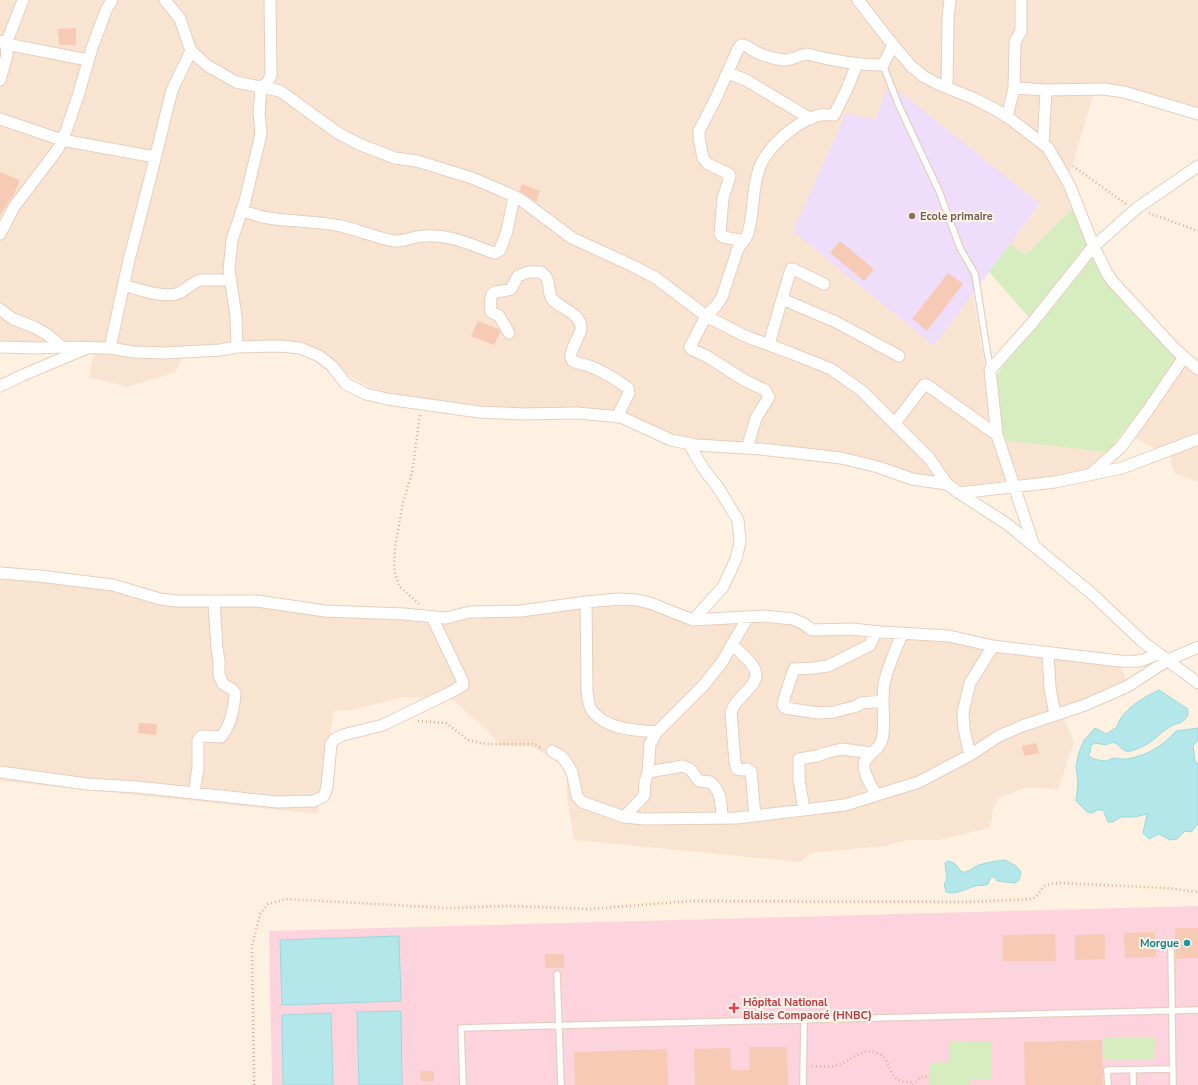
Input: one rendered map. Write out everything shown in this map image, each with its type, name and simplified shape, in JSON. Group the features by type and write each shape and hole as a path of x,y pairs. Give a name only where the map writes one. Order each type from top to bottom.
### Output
{"street":[{"path":"0,80 7,55 3,42 23,0"},
{"path":"0,234 14,207 58,149 78,96 88,60 106,10 112,0"},
{"path":"165,0 180,19 191,51 208,66 236,82 280,91 338,133 361,145 395,158 417,161 472,178 514,196 572,238 656,278 706,316 745,336 831,369 862,391 895,423 929,458 947,484 1007,524 1091,593 1143,642 1193,676 1198,683"},
{"path":"261,87 268,82 271,75 270,0"},
{"path":"858,0 893,45 911,66 923,76 975,99 1007,117 1048,148 1069,184 1094,247 1114,284 1175,350 1198,369"},
{"path":"947,87 948,17 950,0"},
{"path":"1007,117 1014,88 1014,48 1015,42 1021,31 1021,0"},
{"path":"3,42 88,60"},
{"path":"744,240 723,237 720,234 724,192 730,176 708,164 703,158 699,138 699,131 741,45 745,45 757,52 782,60 808,54 857,64 884,65 893,45"},
{"path":"110,348 123,285 172,90 191,51"},
{"path":"747,448 756,418 769,397 768,393 765,390 744,380 708,357 691,349 691,343 706,316 716,306 722,297 739,245 748,234 758,172 766,155 790,130 816,116 827,114 834,115 836,113 857,64"},
{"path":"728,73 746,80 811,119"},
{"path":"237,347 236,316 229,270 232,240 254,168 261,134 259,113 261,87"},
{"path":"1014,88 1046,90 1104,89 1118,91 1198,114"},
{"path":"1043,144 1046,90"},
{"path":"0,119 62,140 156,157"},
{"path":"1034,546 997,435 990,370 1033,322 1094,247 1137,208 1198,166"},
{"path":"242,211 268,218 341,226 394,241 412,237 444,236 461,240 495,253 500,250 507,231 514,196"},
{"path":"769,344 791,269 824,284"},
{"path":"509,333 499,316 491,312 490,300 493,293 496,291 511,289 518,276 528,272 541,272 547,278 549,291 553,300 567,309 580,323 581,328 578,338 570,356 572,360 604,372 628,388 629,393 617,417"},
{"path":"123,285 168,295 179,293 201,280 231,280"},
{"path":"782,299 836,322 899,356"},
{"path":"0,309 13,319 34,327 48,335 62,347"},
{"path":"0,347 89,347 110,348 133,352 165,353 220,350 237,347 279,346 300,348 319,356 332,366 346,384 366,394 479,412 524,414 577,413 617,417 627,419 671,440 841,458 878,467 912,479 947,484"},
{"path":"0,386 89,347"},
{"path":"1092,473 1121,447 1184,357"},
{"path":"895,423 924,385 927,385 997,435"},
{"path":"959,493 1014,488 1055,482 1092,473 1122,468 1198,439"},
{"path":"688,443 738,520 740,542 736,559 723,587 693,620"},
{"path":"0,573 113,585 160,599 177,601 257,601 329,611 404,614 446,618 470,612 521,611 586,602 619,599 637,600 650,603 693,620 764,616 793,619 812,630 851,629 876,632 949,636 993,646 1139,662 1158,653"},
{"path":"194,794 198,768 198,740 202,736 221,737 226,731 232,715 235,693 232,689 223,684 219,675 214,601"},
{"path":"586,602 587,691 588,702 592,711 604,721 613,725 626,729 657,732"},
{"path":"0,772 87,784 137,787 277,802 314,801 324,796 334,739 343,735 383,725 463,685 463,682 432,617"},
{"path":"624,816 644,796 645,782 648,772 650,744 657,732 703,686 722,662 748,617"},
{"path":"876,632 870,645 828,666 794,669 783,705 785,708 818,713 834,712 857,706 861,703 883,702"},
{"path":"876,795 864,767 864,762 879,747 882,738 885,681 902,633"},
{"path":"732,644 751,663 755,670 756,677 753,684 735,704 731,712 735,762 737,769 748,769 751,771 755,816"},
{"path":"970,755 964,729 963,712 970,683 993,646"},
{"path":"552,751 562,757 572,772 577,796 582,802 624,816 644,819 737,818 845,805 919,782 970,755 999,736 1022,726 1085,705 1128,686 1168,660 1198,647"},
{"path":"1048,653 1050,688 1055,715"},
{"path":"804,810 799,779 799,759 842,749 872,753"},
{"path":"648,772 683,766 690,769 699,781 710,782 716,788 720,796 722,818"}],"lane":[{"path":"884,65 899,106 939,191 960,248 975,274 990,370"},
{"path":"1170,943 1173,1085"},
{"path":"557,974 561,1085"},
{"path":"463,1085 461,1028 1198,1010"},
{"path":"803,1085 804,1019"},
{"path":"1108,1085 1107,1070 1173,1069"},
{"path":"1133,1070 1133,1085"}],"path":[{"path":"1067,162 1122,202 1198,231"},
{"path":"423,404 418,419 417,440 412,473 403,502 394,548 394,570 399,586 432,617"},
{"path":"405,715 418,721 446,724 468,740 486,744 532,744 552,751"},
{"path":"254,1085 252,946 260,914 268,904 286,899 448,908 509,906 590,909 691,900 969,902 1032,899 1038,896 1043,887 1048,884 1060,883 1166,888 1198,892"},
{"path":"803,1067 836,1066 864,1052 872,1051 885,1057 892,1076 896,1079 908,1084 914,1084 919,1078 928,1076"}],"shaded area":[{"path":"0,0 1198,0 1198,111 1095,89 1067,183 1076,205 1026,255 1010,244 1040,205 889,84 875,120 934,345 973,293 988,388 1108,452 1104,472 1014,487 947,488 878,467 694,446 620,417 530,415 398,397 363,384 300,346 185,348 176,372 127,387 89,377 95,346 0,345"},
{"path":"889,83 1040,204 934,346 793,231 846,113 875,120"},
{"path":"1181,358 1198,373 1198,482 1174,473 1169,455 1123,433"},
{"path":"0,578 113,588 162,604 258,603 331,617 370,616 409,618 597,603 650,603 693,620 778,618 812,630 880,639 961,643 1030,656 1120,661 1128,686 1061,713 1074,742 1058,790 1024,788 999,798 993,808 992,820 989,828 939,840 906,840 885,846 811,853 800,862 574,840 567,798 567,777 561,764 533,747 500,746 488,731 454,701 444,698 404,697 352,710 334,711 318,814 0,781"},
{"name":"Hôpital National Blaise Compaoré (HNBC)","path":"1198,906 1198,1085 272,1085 269,931"}],"green space":[{"path":"1076,205 1106,278 1181,358 1108,452 999,440 988,388 1033,322 989,272 1010,244 1026,255"},
{"path":"1103,1037 1155,1037 1154,1060 1104,1060"},
{"path":"991,1041 992,1079 970,1079 970,1085 929,1085 929,1063 949,1062 949,1042"}],"water":[{"path":"1159,690 1188,709 1188,715 1184,721 1170,727 1151,742 1137,749 1127,751 1114,743 1107,745 1095,743 1091,745 1088,756 1097,760 1106,761 1114,758 1122,759 1140,756 1159,746 1176,731 1198,728 1198,740 1193,746 1195,761 1198,764 1198,824 1191,832 1185,831 1177,839 1170,840 1159,834 1149,839 1143,833 1147,814 1134,817 1121,817 1113,822 1108,822 1103,810 1097,810 1092,813 1087,812 1076,801 1078,783 1076,766 1079,752 1084,740 1095,728 1106,734 1117,727 1119,721 1128,710 1140,700"},
{"path":"1005,860 1016,866 1021,872 1019,880 1015,883 997,881 995,877 991,877 986,885 975,886 957,892 946,892 944,884 947,880 945,863 948,861 954,863 962,872 964,872 982,864"},
{"path":"399,936 401,1001 282,1005 280,940"},
{"path":"401,1011 402,1085 359,1085 357,1012"},
{"path":"331,1013 333,1085 283,1085 282,1015"}],"building":[{"path":"76,28 76,45 59,45 58,29"},
{"path":"0,172 20,180 13,196 0,215"},
{"path":"522,184 540,191 536,202 519,191"},
{"path":"840,241 874,269 864,281 830,253"},
{"path":"948,273 963,284 927,331 912,319"},
{"path":"478,321 499,329 500,332 494,345 471,336"},
{"path":"139,723 157,724 156,735 138,733"},
{"path":"1036,743 1039,753 1024,756 1022,746"},
{"name":"Morgue","path":"1175,928 1198,928 1198,958 1176,959"},
{"path":"1155,932 1156,957 1125,958 1124,933"},
{"path":"1055,934 1056,961 1003,961 1002,935"},
{"path":"1105,934 1105,959 1075,960 1075,935"},
{"path":"545,954 564,954 564,968 545,968"},
{"path":"1102,1040 1103,1085 1025,1085 1024,1042"},
{"path":"749,1047 787,1047 788,1085 695,1085 694,1049 730,1048 731,1070 750,1070"},
{"path":"667,1049 668,1085 575,1085 574,1052"},
{"path":"420,1071 434,1071 434,1081 421,1081"}],"place":[{"name":"Ecole primaire","path":"912,216"},
{"name":"Morgue","path":"1187,943"},
{"name":"Hôpital National Blaise Compaoré (HNBC)","path":"734,1008"}]}
